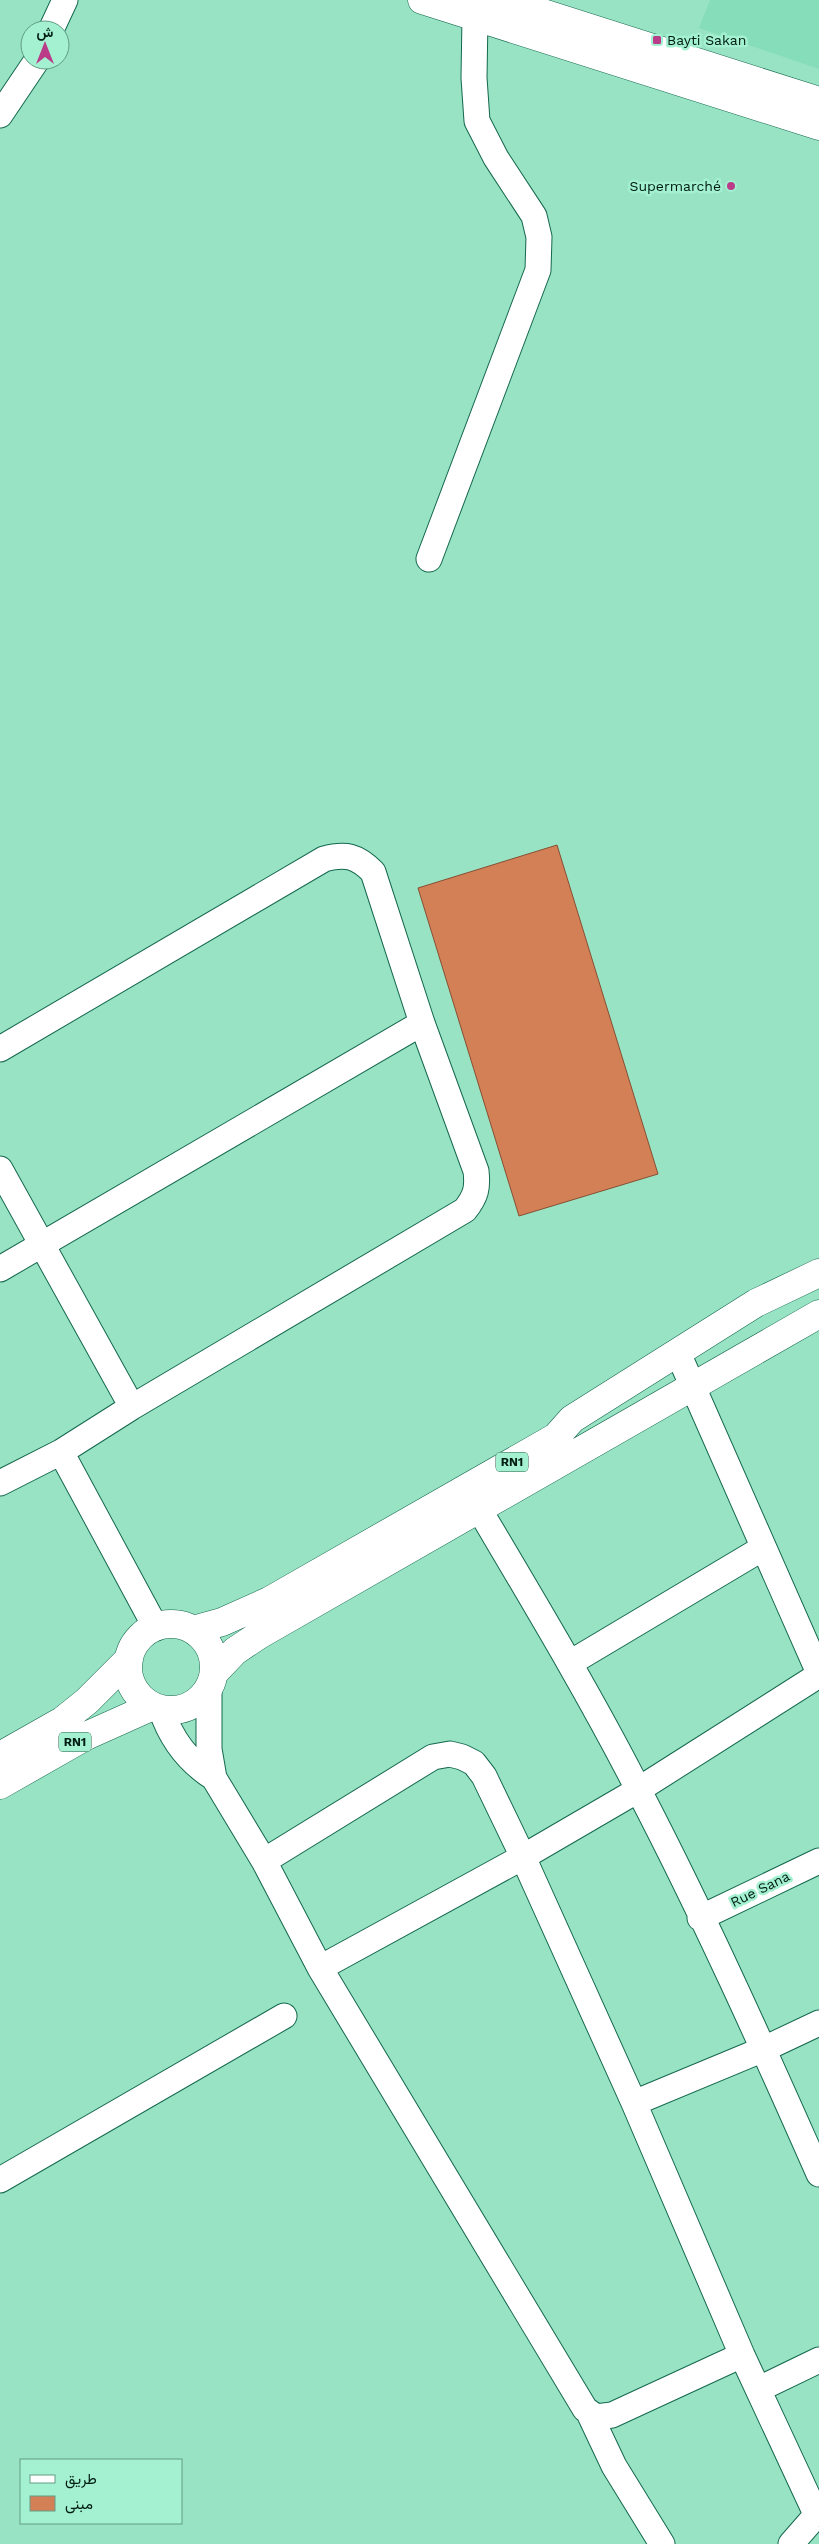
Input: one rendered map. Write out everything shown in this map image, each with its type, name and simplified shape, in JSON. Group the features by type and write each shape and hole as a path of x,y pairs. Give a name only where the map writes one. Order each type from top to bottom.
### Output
{"main road":[{"path":"422,0 477,8 819,126"},
{"path":"502,0 819,101"},
{"name":"RN1","path":"0,1756 62,1720 87,1701 129,1659 139,1640 156,1628 175,1625 193,1630 222,1622 269,1601 559,1435 572,1419 764,1299 819,1273"},
{"name":"RN1","path":"0,1785 93,1732 157,1707 170,1710 188,1706 204,1696 211,1681 247,1642 819,1314"},
{"path":"193,1630 207,1644 213,1658 211,1681"},
{"path":"129,1659 130,1678 138,1695 157,1707"}],"street":[{"path":"56,20 65,0"},
{"path":"429,558 538,270 540,250 534,216 496,158 477,121 474,78 477,8"},
{"path":"0,115 30,70"},
{"path":"0,1049 324,859 336,856 362,860 373,872 422,1023 476,1171 477,1193 465,1210 132,1407 61,1452 0,1483"},
{"path":"0,1269 44,1246 422,1023"},
{"path":"0,1168 132,1407"},
{"path":"320,1968 523,1857 638,1790 819,1674 678,1353"},
{"path":"61,1452 156,1628"},
{"path":"479,1509 570,1663 680,1871 700,1918 764,2049 819,2174"},
{"path":"570,1663 763,1548"},
{"path":"211,1681 208,1741 214,1778 264,1861 320,1968 563,2376 589,2413 614,2466 662,2544"},
{"path":"157,1707 180,1749 196,1765 214,1778"},
{"path":"264,1861 433,1757 450,1754 474,1763 484,1776 523,1857 634,2103 742,2355 817,2513 791,2544"},
{"name":"Rue Sana","path":"700,1918 819,1861"},
{"path":"0,2180 284,2016"},
{"path":"634,2103 764,2049 819,2023"},
{"path":"589,2413 596,2417 612,2415 742,2355"},
{"path":"759,2388 819,2360"}],"shaded area":[{"path":"710,0 819,0 819,69 699,28"}],"building":[{"path":"557,845 658,1174 519,1216 418,888"}],"place":[{"name":"Bayti Sakan","path":"657,40"},
{"name":"Supermarché","path":"731,186"}]}
